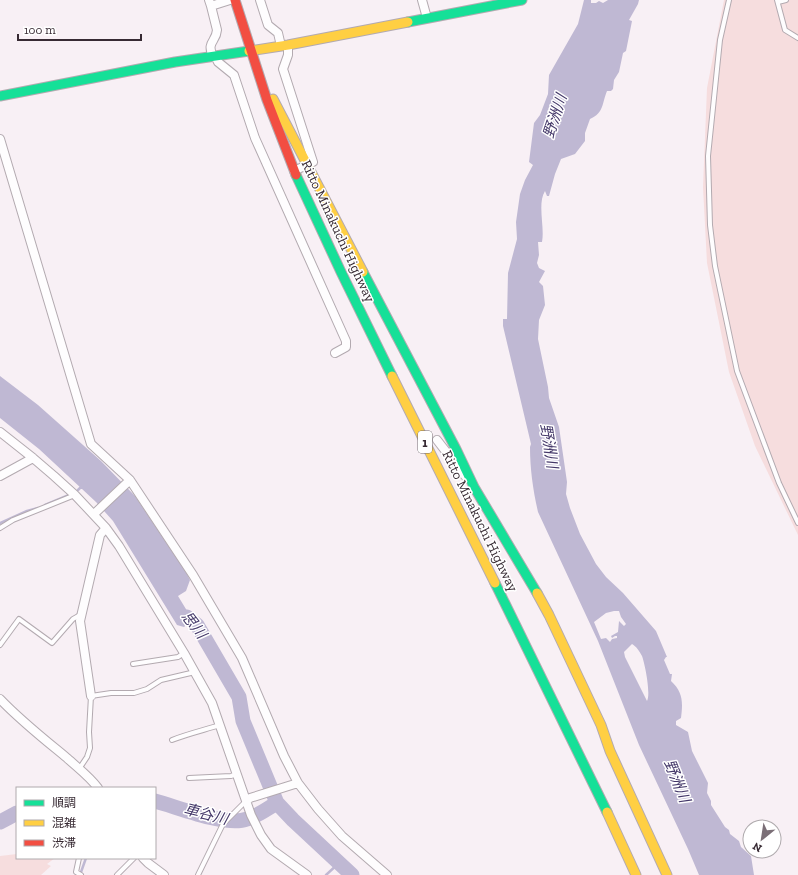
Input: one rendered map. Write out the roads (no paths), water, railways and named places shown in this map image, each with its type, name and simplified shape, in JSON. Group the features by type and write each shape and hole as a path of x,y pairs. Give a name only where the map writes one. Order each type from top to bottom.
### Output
{"main road":[{"name":"Ritto Minakuchi Highway","path":"235,0 254,64 278,133 294,171 343,277 597,788 636,875"},
{"path":"0,96 175,62 285,46 522,0"},
{"path":"273,99 456,448 474,488 523,568 552,622 601,725 610,751 667,875"}],"street":[{"path":"230,0 210,3 217,30 217,34 210,46 210,50 218,62 234,75 255,138 346,341 346,347 335,353"},
{"path":"260,0 268,25 278,33 288,54 283,69 313,162 294,171"},
{"path":"422,0 429,17"},
{"path":"0,139 91,444 129,481 193,575 242,658 297,784 342,836 387,875"},
{"path":"0,432 33,458 95,513 106,528 184,653 212,703 248,799 253,818 261,835 271,849 307,875"},
{"path":"437,440 474,488"},
{"path":"0,476 33,458"},
{"path":"95,513 129,481"},
{"path":"91,696 80,621 100,535 106,528"},
{"path":"0,699 18,717 96,785"},
{"path":"248,799 297,784"},
{"path":"144,859 164,875"}],"lane":[{"path":"729,0 720,40 708,156 710,225 715,266 737,371 779,483 798,523"},
{"path":"786,0 778,1 785,30 798,38"},
{"path":"0,528 13,520 75,495"},
{"path":"0,645 19,619 52,643 73,619 82,614"},
{"path":"133,664 178,657 184,653"},
{"path":"79,769 87,757 90,748 88,732 91,696 111,693 134,693 161,680 195,672"},
{"path":"172,740 220,725"},
{"path":"190,778 231,776 237,773"},
{"path":"198,875 222,824 248,799"},
{"path":"79,859 76,872 81,875"},
{"path":"116,875 133,859"}],"water":[{"name":"野洲川","path":"584,0 591,0 591,3 596,3 599,1 603,3 608,0 639,0 629,20 632,21 626,51 623,53 619,72 614,80 613,89 611,91 607,91 600,111 595,117 590,119 585,133 585,141 575,154 561,159 549,196 547,196 545,191 543,196 541,209 543,236 542,242 538,242 539,255 537,263 539,268 545,271 539,282 543,286 545,305 539,320 538,339 549,398 559,427 567,482 566,494 580,534 596,564 606,577 623,593 656,631 667,657 664,660 670,674 672,674 671,681 680,693 682,707 681,718 676,721 676,725 688,732 692,751 708,783 707,793 711,801 711,805 725,827 729,830 730,834 739,841 742,848 742,859 751,859 754,875 699,875 639,745 598,641 538,512 531,471 531,444 503,326 503,319 507,319 508,273 517,239 516,222 520,194 533,165 529,162 534,123 540,115 548,94 549,75 578,24","holes":["619,611 626,624 624,626 619,621 618,632 611,636 612,638 617,636 617,638 612,639 610,642 606,638 601,639 594,622 606,613","632,644 642,656 646,672 648,686 647,701 625,657 624,652"]},
{"path":"0,376 38,405 101,461 135,496 190,580 186,591 178,596 202,632 189,623 184,627 177,625 113,521 96,502 39,449 0,418"}],"waterway":[{"path":"78,490 81,487 84,488"},
{"path":"45,505 69,495"},
{"path":"0,523 27,511 38,508"},
{"name":"思川","path":"187,617 197,625 239,697 243,721 277,803 352,875"},
{"name":"車谷川","path":"156,801 202,815 238,821 255,816 277,803"},
{"name":"車谷川","path":"0,822 16,814"},
{"path":"80,875 86,859"},
{"path":"326,875 339,863"}]}
